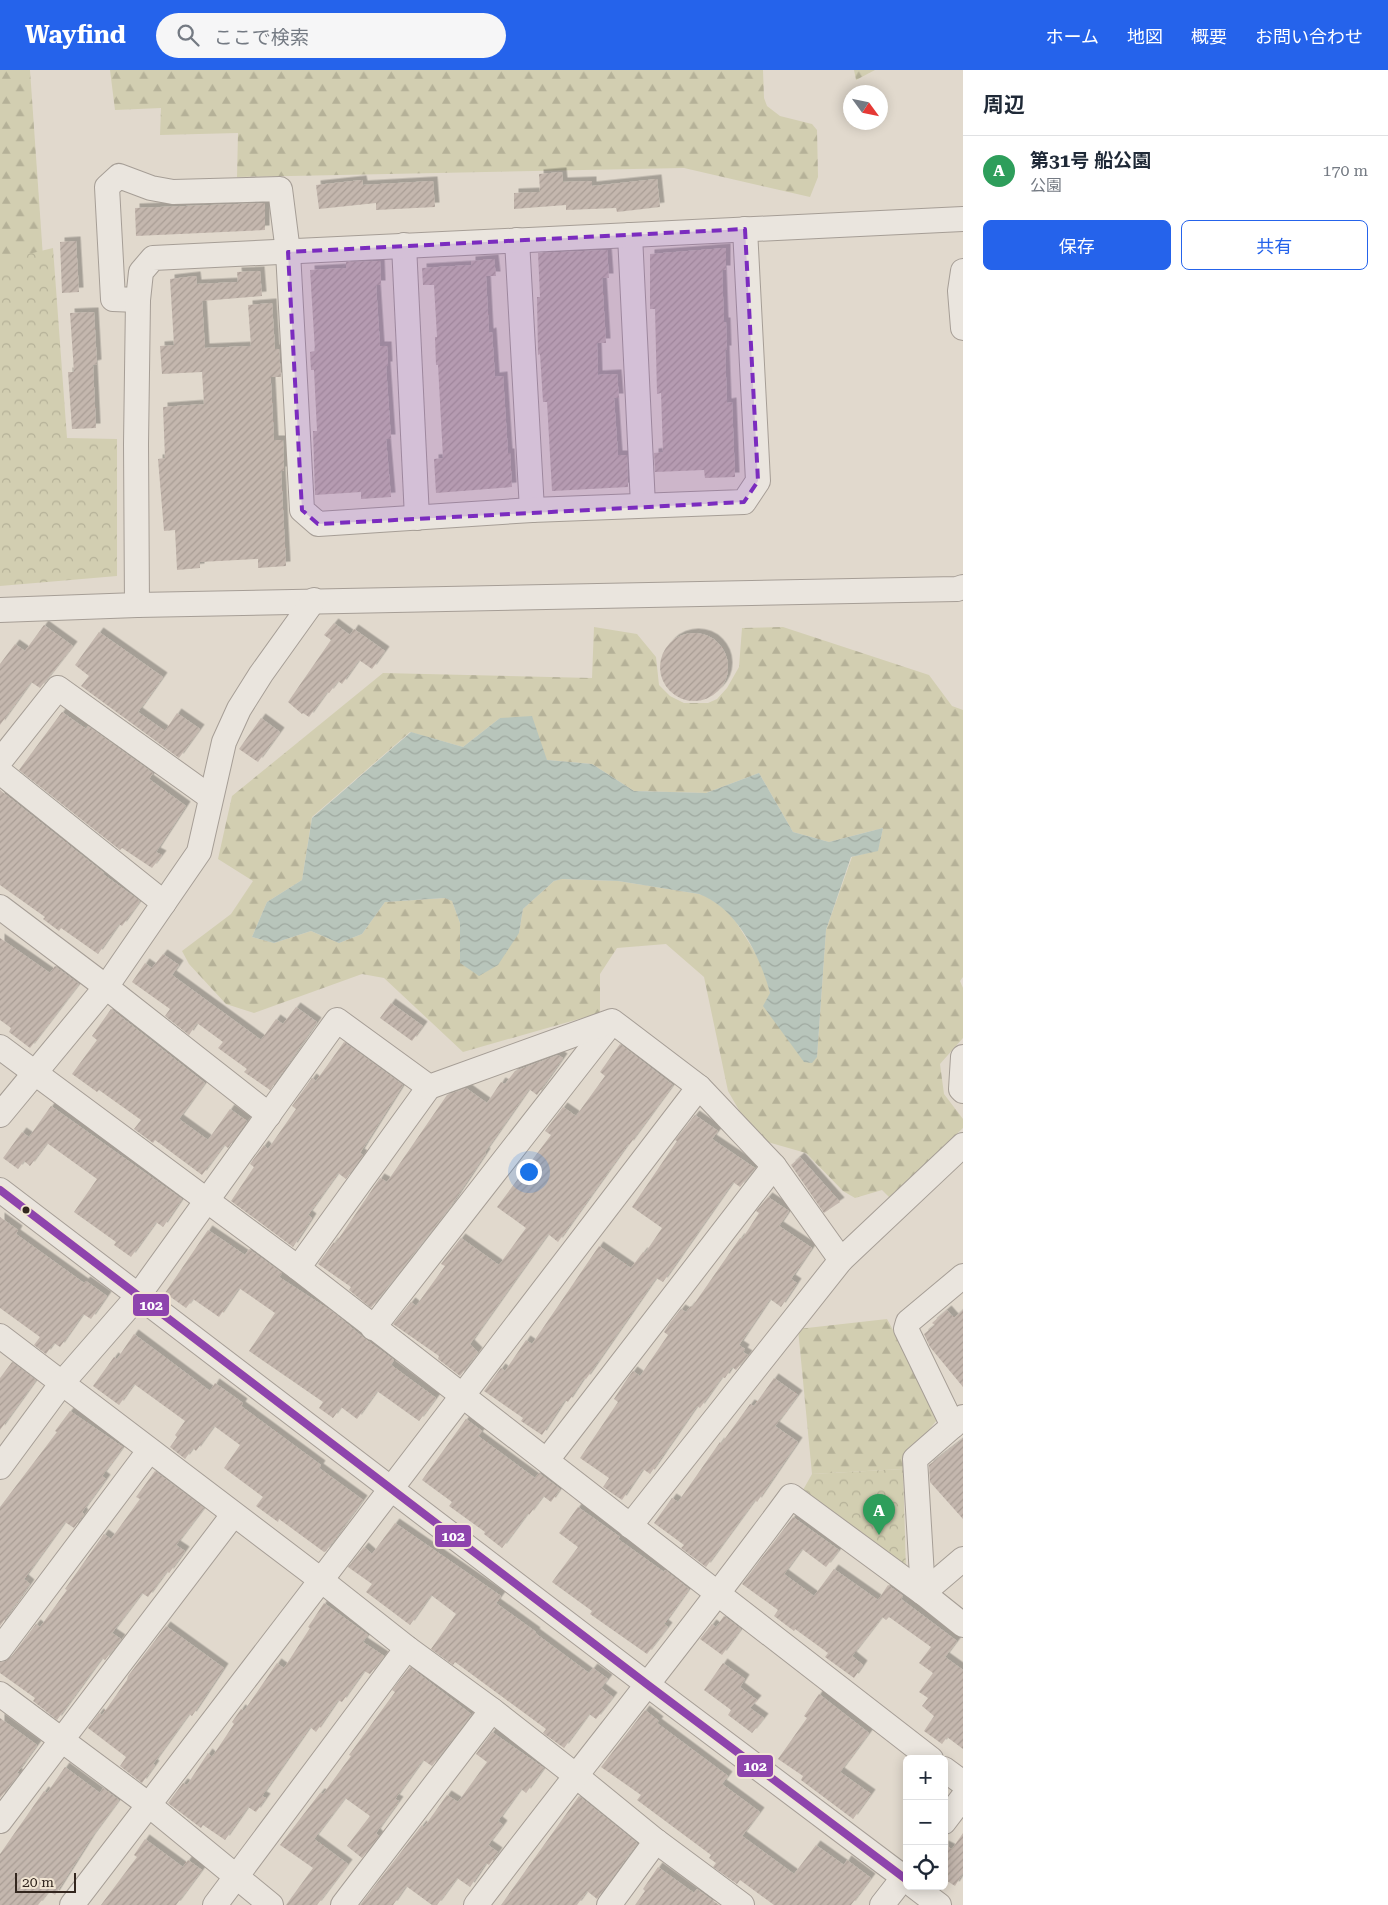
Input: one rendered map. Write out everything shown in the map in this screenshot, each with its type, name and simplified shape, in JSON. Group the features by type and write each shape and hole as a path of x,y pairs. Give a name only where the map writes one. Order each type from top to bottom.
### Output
{"street":[{"path":"138,300 113,299 108,187 120,176 151,188 173,192 280,189 288,252 302,510 318,524 532,510 744,502 758,481 745,229"},
{"path":"137,605 136,444 138,300 141,272 153,258 963,219"},
{"path":"630,235 643,505"},
{"path":"517,240 532,510"},
{"path":"404,245 417,518"},
{"path":"963,271 960,292 963,323"},
{"path":"0,610 314,600 947,590 963,587"},
{"path":"0,1115 106,987 199,852 210,796 224,742 239,709 314,600"},
{"path":"0,761 58,688 210,796"},
{"path":"0,772 164,903"},
{"path":"0,907 106,987 269,1115"},
{"path":"0,1467 62,1383 138,1296 337,1020 429,1087"},
{"path":"298,1268 429,1087 612,1021"},
{"path":"612,1021 699,1087 774,1166 841,1260"},
{"path":"373,1328 612,1021"},
{"path":"0,1046 298,1268 926,1755"},
{"path":"963,1056 961,1089 963,1091"},
{"path":"72,1905 699,1087"},
{"path":"630,1526 841,1260 959,1157"},
{"path":"546,1460 774,1166"},
{"path":"0,1190 648,1685 903,1875"},
{"path":"922,1593 915,1459 958,1421 906,1329 908,1322 963,1276"},
{"path":"0,1336 407,1648 492,1710 656,1841 741,1905"},
{"path":"0,1649 149,1451"},
{"path":"476,1905 575,1775 718,1595 791,1496 963,1625"},
{"path":"0,1821 233,1515"},
{"path":"922,1593 963,1559"},
{"path":"215,1905 407,1648"},
{"path":"0,1694 149,1805 271,1905"},
{"path":"343,1905 492,1710"},
{"path":"948,1772 963,1783"},
{"path":"948,1817 963,1797"},
{"path":"609,1905 656,1841"},
{"path":"882,1905 903,1884"},
{"path":"921,1890 939,1905"}],"highlighted area":[{"path":"745,229 758,481 744,502 318,524 302,510 288,252"}],"green space":[{"path":"0,70 30,70 45,286 0,346"},
{"path":"110,70 763,70 764,98 767,106 780,116 812,124 817,130 818,177 810,197 684,168 237,177 238,133 160,135 161,108 115,110"},
{"path":"854,70 875,70 856,80"},
{"path":"53,248 67,438 117,439 117,576 0,586 0,261"},
{"path":"594,627 637,634 656,657 659,685 670,696 684,703 708,703 717,699 727,688 739,667 742,628 783,627 929,675 952,706 963,710 963,977 960,981 963,988 963,1038 940,1064 944,1094 963,1119 963,1128 890,1198 882,1190 855,1198 843,1191 806,1153 764,1141 748,1126 728,1091 704,977 666,944 617,948 600,974 600,1013 463,1052 384,978 362,974 254,1013 226,1004 189,964 182,951 231,914 253,881 218,859 232,796 383,673 592,678","holes":["500,718 547,760 592,764 634,791 706,793 759,773 793,832 829,842 883,828 878,850 852,857 826,930 817,1057 770,993 764,970 736,922 726,910 706,896 699,894 618,881 561,879 554,881 523,909 519,933 460,963 460,923 452,901 445,898 385,902 362,934 339,943 311,931 274,943 252,937 267,902 302,880 312,817 410,732 463,747"]},
{"path":"887,1319 940,1416 910,1454 903,1469 812,1474 798,1329"},
{"path":"903,1469 906,1570 808,1501 803,1490 812,1474"}],"water":[{"path":"532,716 547,760 592,764 634,791 706,793 759,773 793,832 829,842 883,828 878,851 851,857 826,930 817,1057 812,1063 804,1062 763,1006 770,993 760,964 745,935 725,910 699,894 618,881 562,879 554,881 523,909 519,933 498,965 479,976 460,963 460,923 452,901 445,898 385,902 362,934 339,943 311,931 274,943 252,937 267,902 302,880 312,818 411,732 463,747 500,718"}],"building":[{"path":"562,172 563,182 592,181 592,186 657,179 660,207 617,212 616,208 566,210 566,205 514,209 514,193 540,192 539,174"},
{"path":"362,180 363,185 433,181 435,207 376,210 376,203 319,209 316,185"},
{"path":"265,203 265,230 136,236 135,208"},
{"path":"76,241 79,292 62,293 60,242"},
{"path":"726,248 726,270 722,270 724,322 726,322 727,403 732,402 735,477 705,478 704,470 655,472 654,453 663,452 661,393 657,394 655,309 650,309 650,254"},
{"path":"607,250 609,278 602,278 606,343 597,343 598,375 617,374 619,398 614,398 618,455 627,455 628,487 552,491 547,402 543,402 540,354 538,355 537,297 540,297 538,253"},
{"path":"494,259 496,276 486,276 489,333 492,332 495,377 503,376 512,487 436,493 434,459 443,458 438,365 436,365 435,337 437,337 434,285 423,285 422,268 471,265 471,261"},
{"path":"380,261 381,285 376,285 380,346 387,346 388,366 386,366 391,439 386,439 391,497 361,499 361,492 315,495 313,431 317,431 314,370 311,370 310,352 315,351 310,270 346,268 346,262"},
{"path":"260,271 262,296 202,301 205,348 251,346 248,305 272,303 275,349 279,349 281,377 271,377 274,440 283,440 284,471 281,471 286,566 258,568 258,559 200,562 200,568 177,570 175,530 164,531 158,459 165,458 163,407 204,404 202,372 162,374 160,346 174,345 170,279 196,276 197,284 238,282 237,272"},
{"path":"94,312 97,364 93,365 96,428 72,429 68,372 74,372 70,313"},
{"path":"334,623 350,635 354,629 385,651 372,669 359,660 342,684 338,681 329,693 327,692 309,717 302,714 288,702 331,640 324,635"},
{"path":"44,625 73,646 40,688 31,682 0,725 0,664 15,644 25,651"},
{"path":"99,632 163,677 138,712 165,731 177,713 200,729 179,758 81,686 89,676 75,665"},
{"path":"694,633 707,636 718,643 725,654 728,667 725,680 718,691 707,698 694,701 681,698 670,691 663,680 660,667 663,654 670,643 681,636"},
{"path":"62,712 86,729 88,726 153,773 149,779 186,806 156,852 162,855 152,868 122,848 120,850 19,770"},
{"path":"261,718 280,732 258,762 239,749"},
{"path":"0,790 103,874 140,901 122,926 119,924 98,954 61,928 59,931 43,919 45,917 0,885"},
{"path":"0,938 50,973 55,966 79,984 30,1048 9,1032 11,1028 0,1020"},
{"path":"163,954 179,965 172,975 261,1040 276,1019 283,1024 296,1007 317,1022 270,1090 244,1072 247,1069 218,1048 223,1042 197,1023 189,1035 165,1016 170,1009 132,982 145,963 152,968"},
{"path":"391,1003 423,1026 412,1041 380,1018"},
{"path":"111,1009 205,1083 179,1119 208,1140 230,1109 247,1121 228,1148 224,1145 202,1175 155,1140 153,1143 134,1129 141,1120 99,1090 97,1092 72,1074 97,1040 92,1036"},
{"path":"344,1042 403,1085 360,1153 363,1155 346,1179 338,1173 308,1215 312,1218 293,1247 231,1201 254,1167 250,1164 264,1145 268,1149 296,1109 292,1106 312,1078 316,1081"},
{"path":"620,1044 673,1085 558,1242 548,1234 470,1344 478,1352 460,1376 438,1359 439,1356 393,1324 411,1302 416,1306 445,1266 441,1264 461,1238 499,1265 526,1228 497,1207 551,1135 545,1131 563,1107 576,1116 605,1076 600,1072"},
{"path":"558,1055 563,1058 537,1095 529,1089 485,1152 450,1207 371,1308 349,1290 351,1287 318,1264 334,1242 335,1244 380,1178 387,1182 447,1095 466,1088 487,1103 501,1082 505,1084 515,1071"},
{"path":"51,1106 182,1199 163,1227 156,1222 131,1257 114,1245 116,1242 74,1212 97,1179 47,1143 30,1166 24,1161 18,1169 3,1158 22,1132 29,1137"},
{"path":"695,1115 718,1131 712,1139 755,1168 740,1187 733,1182 663,1282 656,1278 586,1379 584,1378 568,1402 565,1400 542,1435 521,1421 523,1418 484,1391 501,1368 505,1371 526,1340 532,1344 599,1246 631,1268 643,1252 645,1253 662,1228 632,1207 677,1141 675,1140"},
{"path":"800,1157 840,1202 824,1213 791,1165"},
{"path":"768,1197 789,1211 779,1226 812,1248 791,1279 797,1283 781,1307 770,1299 739,1345 745,1349 743,1352 748,1355 736,1370 732,1367 725,1378 722,1377 700,1408 697,1406 650,1474 643,1469 622,1500 603,1487 609,1478 580,1458 618,1402 614,1399 627,1379 633,1371 640,1376 668,1335 664,1332 669,1324 681,1309 686,1312 692,1307 740,1238 742,1239 759,1213 756,1211"},
{"path":"0,1217 18,1230 16,1234 84,1283 86,1281 107,1296 91,1319 83,1314 60,1347 54,1343 46,1354 34,1345 40,1337 0,1308"},
{"path":"208,1230 245,1255 249,1249 282,1273 279,1277 333,1312 394,1360 391,1365 436,1398 419,1421 377,1391 357,1419 341,1407 333,1418 319,1408 323,1402 249,1351 275,1313 239,1288 219,1317 193,1299 186,1308 165,1293"},
{"path":"947,1310 954,1318 963,1310 963,1387 930,1347 924,1334 935,1325 932,1323"},
{"path":"134,1334 210,1391 215,1383 243,1403 241,1406 321,1465 319,1468 363,1500 326,1551 324,1552 279,1519 278,1522 256,1506 263,1497 224,1468 240,1445 214,1426 196,1451 193,1448 185,1459 170,1447 177,1437 175,1435 185,1421 134,1384 119,1405 93,1386 114,1357 117,1359"},
{"path":"12,1362 36,1380 0,1430 0,1378"},
{"path":"774,1378 798,1395 775,1426 798,1442 757,1502 755,1500 706,1567 681,1548 684,1545 654,1523 672,1498 678,1502 720,1442 721,1444 750,1404 754,1406"},
{"path":"70,1411 123,1447 102,1476 106,1479 82,1512 84,1514 74,1528 65,1522 24,1579 30,1584 0,1626 0,1507 57,1432 55,1431"},
{"path":"466,1419 482,1431 478,1436 535,1478 539,1473 560,1489 551,1502 543,1496 502,1548 484,1534 485,1532 449,1506 452,1502 422,1480"},
{"path":"963,1439 963,1519 930,1482 929,1465"},
{"path":"155,1471 204,1508 176,1545 185,1551 148,1597 142,1593 112,1633 121,1639 105,1660 102,1658 57,1720 33,1701 35,1698 0,1673 0,1662 6,1661 11,1657 36,1624 40,1627 104,1534 111,1539 140,1499 136,1497"},
{"path":"578,1507 620,1537 618,1539 664,1572 665,1570 689,1589 664,1624 668,1627 647,1654 590,1614 592,1611 552,1582 578,1547 559,1533"},
{"path":"793,1517 839,1550 826,1567 802,1549 784,1574 814,1596 834,1569 878,1600 888,1585 903,1596 901,1599 957,1641 945,1657 963,1670 963,1749 947,1737 942,1744 924,1731 934,1716 922,1706 928,1698 919,1692 933,1673 919,1663 931,1647 889,1617 886,1620 882,1617 852,1656 863,1665 854,1678 825,1657 828,1653 774,1616 778,1610 742,1584"},
{"path":"395,1523 501,1596 496,1603 589,1673 593,1668 608,1679 601,1688 613,1697 596,1719 589,1714 564,1748 543,1733 546,1729 455,1662 453,1665 431,1649 456,1614 431,1595 410,1625 366,1592 372,1584 348,1567 364,1547 372,1554"},
{"path":"324,1603 368,1635 363,1642 384,1656 370,1674 364,1671 342,1702 338,1700 316,1732 310,1727 262,1796 266,1798 256,1812 248,1807 225,1840 203,1825 201,1828 168,1803 183,1783 187,1785 208,1753 212,1757 234,1724 232,1722 241,1709 244,1711 277,1663 284,1668"},
{"path":"724,1616 741,1629 722,1655 700,1639 712,1624 716,1627"},
{"path":"166,1626 224,1668 192,1716 189,1714 153,1764 155,1765 142,1783 120,1766 126,1757 88,1728 99,1713 102,1715 128,1676"},
{"path":"723,1663 745,1679 740,1687 757,1700 750,1708 764,1718 752,1733 728,1715 731,1710 704,1690"},
{"path":"410,1667 471,1714 470,1716 432,1766 423,1760 395,1799 399,1801 376,1833 379,1836 362,1858 347,1846 370,1816 345,1798 314,1839 348,1864 317,1905 286,1905 313,1868 280,1845 320,1793 323,1794 351,1756 349,1755 395,1692 392,1690"},
{"path":"819,1694 869,1733 840,1772 871,1794 853,1819 801,1780 803,1776 778,1759 807,1718 804,1716"},
{"path":"645,1710 659,1721 657,1723 728,1776 722,1784 760,1812 742,1836 794,1874 816,1845 844,1865 847,1860 871,1878 851,1905 774,1905 740,1880 737,1884 713,1867 716,1863 709,1858 711,1855 637,1800 641,1795 601,1767"},
{"path":"0,1718 37,1745 17,1773 19,1774 0,1798"},
{"path":"492,1732 544,1768 526,1793 521,1789 498,1821 503,1825 488,1845 498,1852 489,1865 486,1863 470,1887 457,1878 437,1905 432,1905 406,1886 393,1905 360,1905 422,1825 424,1827 447,1795 458,1802 487,1762 476,1754"},
{"path":"65,1767 100,1793 103,1788 119,1800 91,1838 55,1895 49,1891 38,1905 0,1905 0,1854 44,1791 47,1793"},
{"path":"579,1796 637,1843 597,1899 587,1891 577,1905 501,1905"},
{"path":"963,1833 963,1873 955,1886 948,1882 948,1847 952,1849"},
{"path":"145,1839 183,1867 188,1860 202,1870 176,1905 101,1905 137,1857 134,1855"},
{"path":"658,1867 694,1893 697,1889 719,1905 635,1905"}],"transit line":[{"name":"102","path":"0,1190 648,1685 903,1877"}],"place":[{"name":"第31号 船公園","path":"879,1535"}]}
